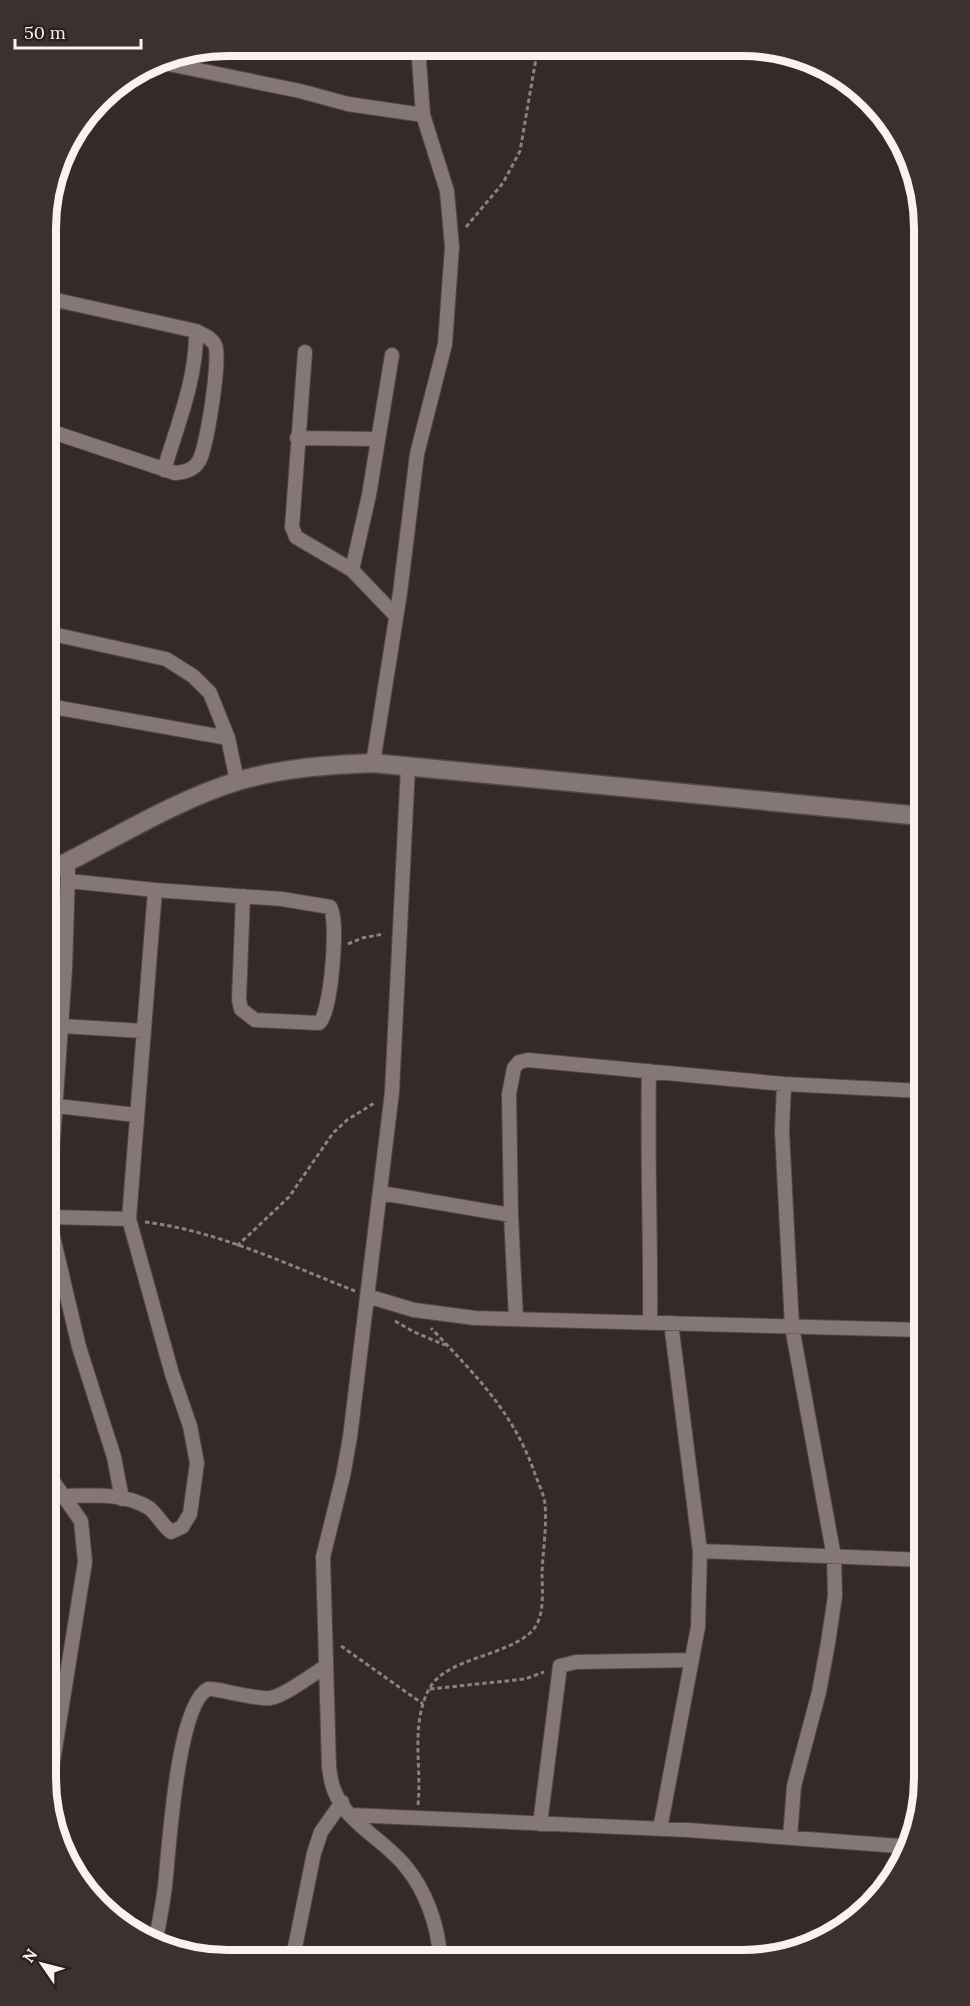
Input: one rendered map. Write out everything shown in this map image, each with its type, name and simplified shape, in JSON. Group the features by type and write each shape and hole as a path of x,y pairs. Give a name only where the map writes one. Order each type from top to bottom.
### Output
{"street":[{"path":"373,763 396,616 417,454 445,344 452,247 447,191 423,115 419,56"},
{"path":"173,65 300,91 348,104 423,115"},
{"path":"56,300 196,332 208,337 215,345 217,355 211,412 199,461 189,471 176,473 164,470 56,433"},
{"path":"164,470 188,390 196,347 196,332"},
{"path":"304,352 292,527 296,537 352,570 396,616"},
{"path":"352,570 369,495 376,439 392,355"},
{"path":"297,438 376,439"},
{"path":"56,635 166,659 193,676 210,693 228,738 237,781"},
{"path":"56,707 228,738"},
{"path":"68,872 141,824 237,781 311,765 373,763 914,815"},
{"path":"408,766 398,933 392,1092 373,1298 344,1476 323,1557 324,1636 329,1767 334,1791 351,1815 406,1867 428,1904 440,1950"},
{"path":"56,872 68,872 155,891 243,896 330,907 334,917 332,960 327,1011 319,1023 255,1020 242,1009 239,1000 243,896"},
{"path":"56,1119 62,1026 56,1006 68,872"},
{"path":"56,1496 122,1499 150,1509 167,1529 176,1531 190,1514 197,1480 194,1443 129,1220 155,891"},
{"path":"62,1026 143,1031"},
{"path":"516,1319 509,1094 514,1068 519,1062 528,1060 784,1084 914,1091"},
{"path":"649,1071 647,1143 651,1235 650,1323"},
{"path":"784,1084 782,1131 792,1327 834,1557 835,1596 819,1692 794,1786 790,1837"},
{"path":"57,1106 136,1115"},
{"path":"381,1193 511,1215"},
{"path":"56,1216 129,1220"},
{"path":"56,1249 79,1347 114,1457 122,1499"},
{"path":"373,1298 443,1316 914,1330"},
{"path":"660,1828 676,1732 698,1627 700,1551 671,1323"},
{"path":"56,1485 81,1521 85,1562 56,1743"},
{"path":"700,1551 914,1560"},
{"path":"540,1824 560,1666 576,1662 692,1660"},
{"path":"157,1935 165,1888 176,1777 189,1718 200,1696 206,1689 212,1687 232,1694 271,1698 325,1667"},
{"path":"294,1950 314,1853 321,1832 342,1802"},
{"path":"351,1815 660,1828 900,1846"}],"path":[{"path":"452,247 503,183 520,151 536,56"},
{"path":"332,960 347,944 362,938 398,933"},
{"path":"237,1246 289,1197 333,1133 347,1120 392,1092"},
{"path":"129,1220 180,1226 373,1298 394,1321 447,1346"},
{"path":"414,1310 495,1397 513,1424 545,1502 542,1611 532,1631 511,1646 454,1668 438,1677 430,1689 423,1704 417,1736 420,1782 416,1819"},
{"path":"324,1636 384,1674 423,1704"},
{"path":"430,1689 525,1679 560,1666"}]}
